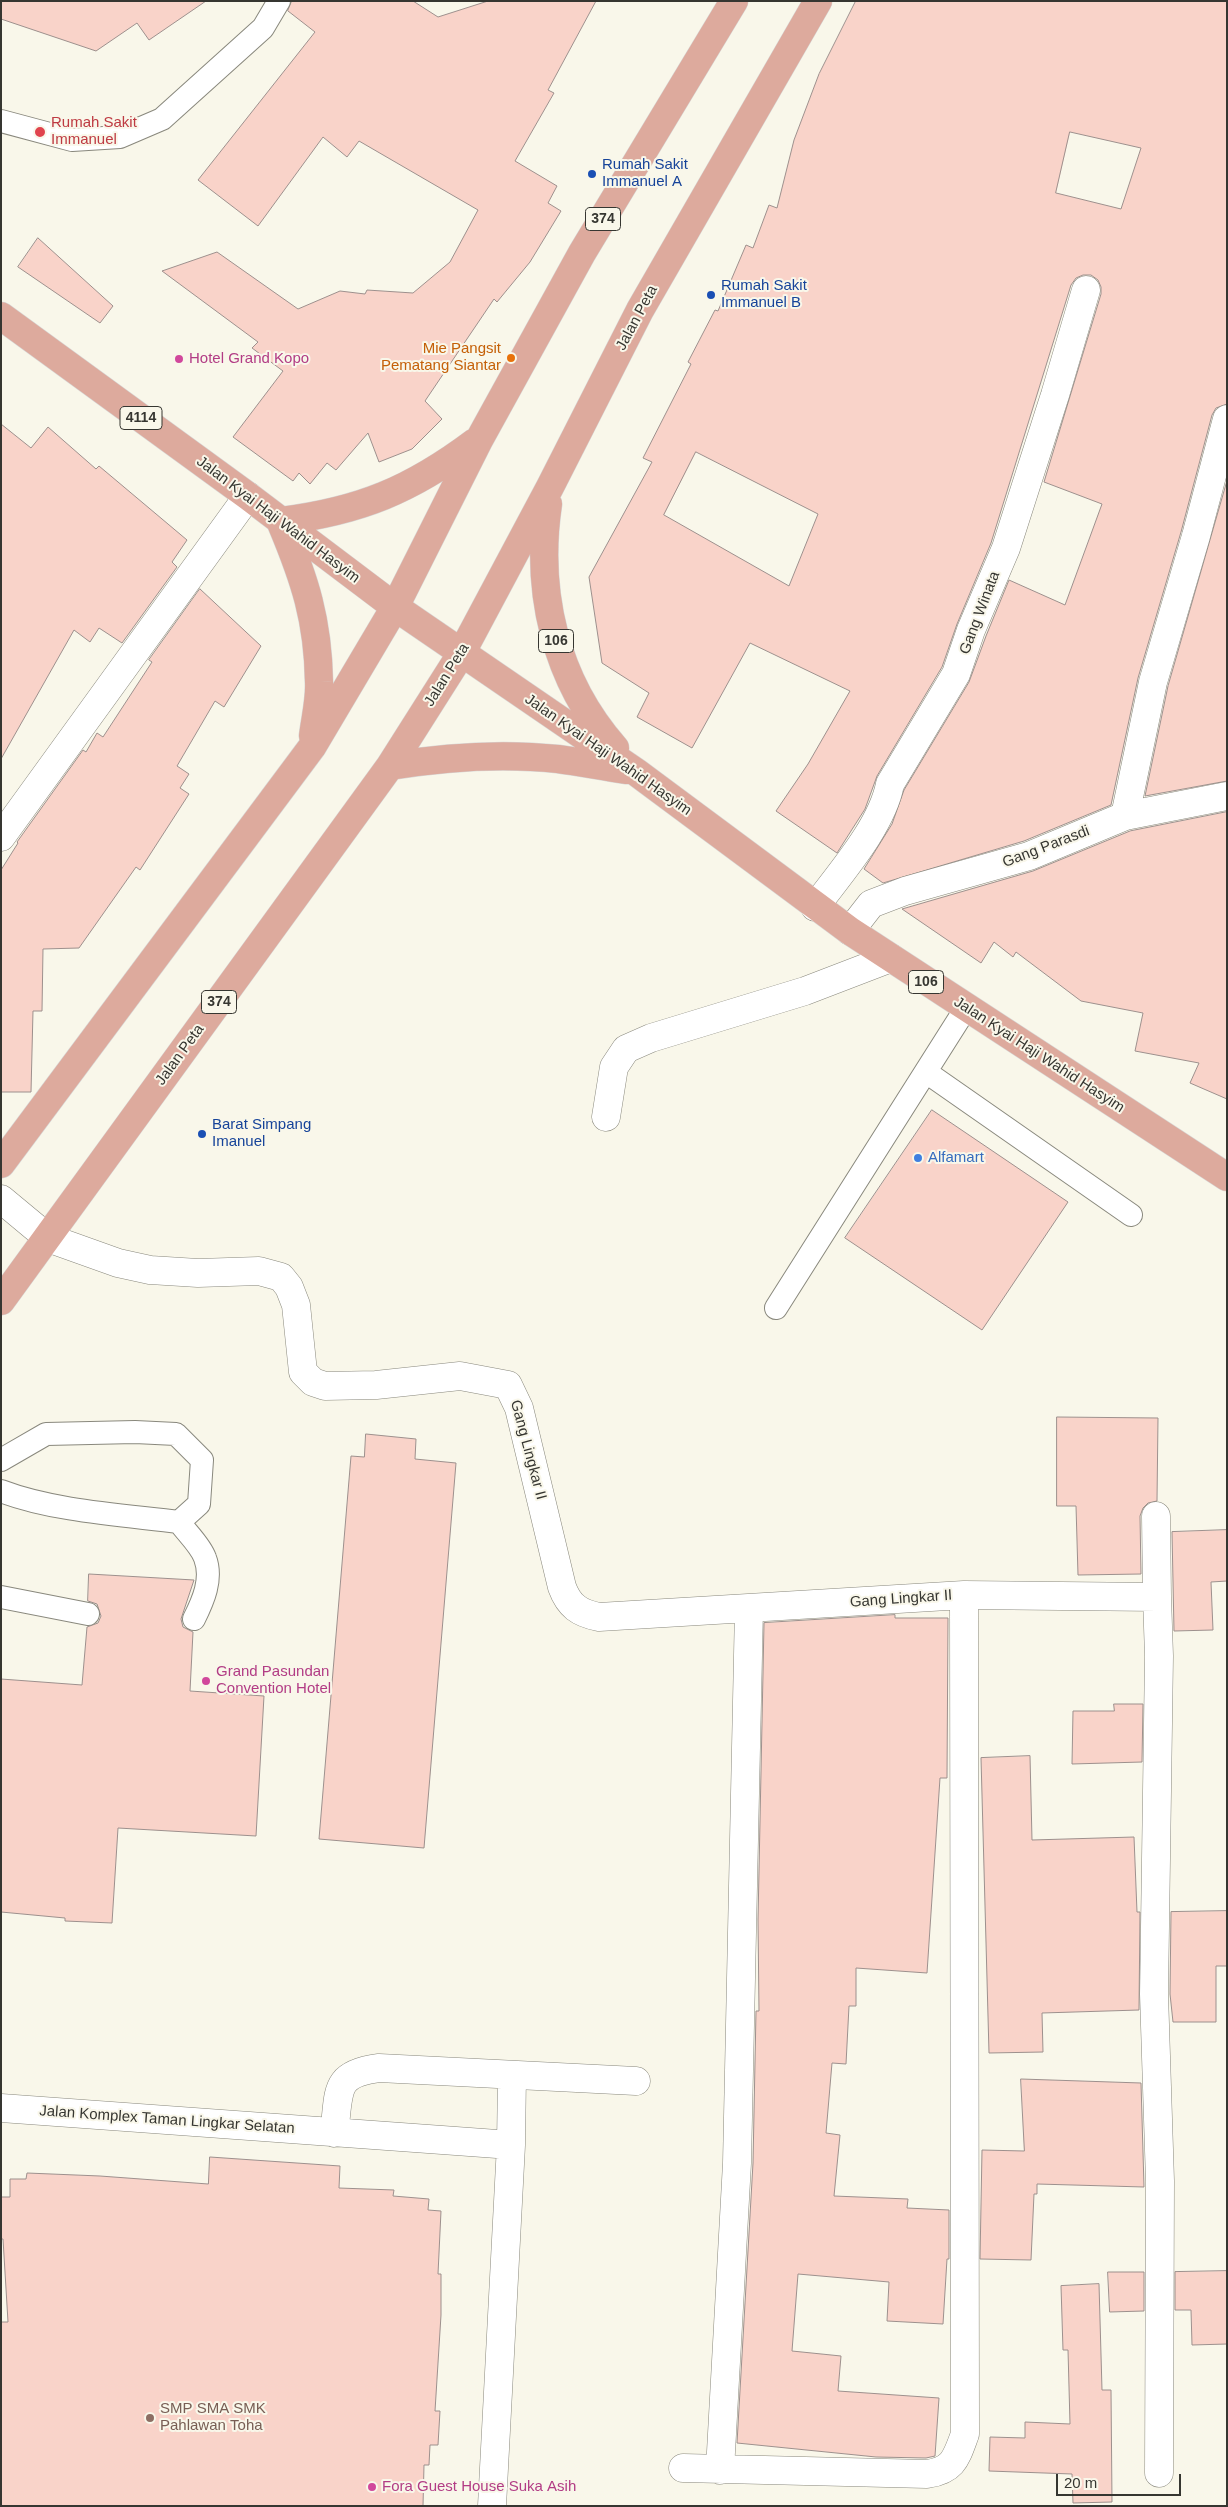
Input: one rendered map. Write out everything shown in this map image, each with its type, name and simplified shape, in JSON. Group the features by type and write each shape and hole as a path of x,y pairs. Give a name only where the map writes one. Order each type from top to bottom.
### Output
{"main road":[{"name":"374","path":"1,1164 312,747 395,607 478,440 582,253 734,1"},
{"name":"Jalan Peta","path":"1,1301 390,766 461,654 550,487 640,310 818,1"},
{"name":"Jalan Kyai Haji Wahid Hasyim","path":"1,316 248,496 395,607 636,772 815,907 966,1008 1227,1177"},
{"path":"312,747 319,684 315,620 302,572 281,521 325,516 368,503 437,470 478,440"},
{"name":"106","path":"550,487 544,535 544,582 552,629 571,682 599,730 636,772"},
{"name":"106","path":"390,766 434,759 479,756 557,759 636,772"}],"street":[{"name":"Gang Winata","path":"815,907 849,863 887,800 890,784 956,674 971,630 1006,548 1058,386 1086,290"},
{"path":"1125,816 1153,682 1196,536 1227,419"},
{"path":"1,837 248,496"},
{"name":"Gang Parasdi","path":"850,931 871,904 905,891 1029,856 1125,816 1227,796"},
{"path":"606,1117 614,1067 626,1049 651,1038 805,991 891,958"},
{"name":"Gang Lingkar II","path":"1,1200 48,1238 118,1263 150,1270 198,1273 259,1271 282,1277 289,1287 296,1305 303,1372 313,1382 325,1386 376,1385 460,1376 508,1385 519,1408 562,1587 573,1608 584,1614 599,1617 964,1595 1157,1597"},
{"path":"1156,1516 1158,1666 1154,1994 1160,2182 1158,2473"},
{"path":"683,2468 927,2474 941,2472 950,2466 965,2434 964,1595"},
{"path":"720,2470 737,2163 749,1609"},
{"path":"334,2133 342,2083 349,2076 361,2071 379,2068 636,2081"},
{"path":"492,2506 511,2145 512,2075"},
{"name":"Jalan Komplex Taman Lingkar Selatan","path":"1,2108 511,2145"}],"lane":[{"path":"1,121 72,140 120,137 162,119 263,28 279,1"},
{"path":"776,1308 966,1008"},
{"path":"926,1072 1131,1215"},
{"path":"1,1460 46,1434 135,1432 176,1434 202,1460 199,1504 179,1522"},
{"path":"1,1492 25,1500 58,1506 179,1522 205,1558 208,1579 194,1619"},
{"path":"1,1596 88,1614"}],"building":[{"path":"1,1 206,1 149,40 137,23 96,51 1,19"},
{"path":"292,1 413,1 438,17 488,1 596,1 548,90 554,93 515,161 557,186 548,203 561,211 530,262 497,302 494,299 425,401 442,419 412,449 379,462 368,433 336,470 327,463 310,484 299,473 293,481 233,437 283,371 252,348 258,342 162,271 217,252 298,309 340,291 365,294 367,290 413,293 450,262 478,210 359,141 347,157 323,137 258,226 198,180 315,32 288,11"},
{"path":"856,1 1227,1 1227,404 1216,408 1212,415 1181,532 1138,678 1111,805 1024,841 883,883 864,869 892,824 904,790 969,682 1009,580 1065,605 1102,504 1044,482 1101,294 1098,280 1091,275 1083,275 1076,278 1071,285 991,543 957,624 942,667 877,776 865,809 837,853 776,811 808,764 850,691 750,643 692,748 637,717 649,693 602,663 589,577 652,462 643,458 691,364 688,362 715,310 718,311 746,245 753,248 769,205 777,208 794,140 819,74","holes":["1070,132 1141,148 1121,209 1056,193","696,452 818,514 789,586 664,515"]},
{"path":"38,238 113,306 100,323 18,267"},
{"path":"1,424 31,448 48,427 96,469 99,466 187,540 172,562 177,567 122,643 99,628 90,642 74,630 1,759"},
{"path":"1227,481 1227,781 1145,796 1168,686"},
{"path":"200,589 261,646 224,707 215,701 177,766 189,774 180,788 189,794 140,870 136,867 79,948 43,949 42,1011 33,1011 31,1092 1,1092 1,870 17,842 83,750 86,752 97,733 103,737 152,662 149,660"},
{"path":"1227,812 1227,1099 1190,1083 1199,1063 1135,1051 1143,1013 1081,1001 1016,952 1013,957 994,942 981,963 902,909 1033,871 1130,831"},
{"path":"932,1110 1068,1202 982,1330 845,1238"},
{"path":"1057,1417 1158,1418 1157,1501 1148,1503 1143,1508 1140,1516 1141,1574 1078,1575 1076,1506 1057,1506"},
{"path":"366,1434 416,1439 415,1459 456,1463 424,1848 319,1839 351,1456 364,1457"},
{"path":"1227,1530 1227,1581 1211,1582 1213,1630 1174,1631 1172,1532"},
{"path":"89,1574 194,1580 181,1619 183,1627 193,1632 190,1691 264,1696 256,1836 118,1828 112,1923 65,1921 65,1918 1,1912 1,1679 82,1685 87,1627 98,1623 101,1616 97,1604 88,1601"},
{"path":"895,1615 895,1618 948,1618 947,1778 940,1778 927,1973 856,1968 856,2006 849,2006 846,2064 832,2063 826,2133 840,2135 834,2196 908,2199 907,2208 949,2210 949,2259 947,2259 943,2324 887,2321 889,2282 798,2274 792,2351 841,2356 838,2391 939,2398 935,2456 926,2458 876,2457 737,2443 753,2163 756,2011 759,2011 758,1920 764,1623"},
{"path":"1114,1704 1143,1704 1142,1762 1072,1764 1073,1711 1114,1711"},
{"path":"1030,1756 1032,1840 1134,1837 1137,1912 1140,1912 1139,2010 1042,2013 1043,2052 989,2053 981,1758"},
{"path":"1227,1911 1227,1966 1216,1966 1216,2022 1173,2022 1170,1994 1171,1912"},
{"path":"1021,2079 1141,2083 1144,2187 1037,2184 1037,2194 1034,2194 1031,2260 980,2259 982,2150 1024,2151"},
{"path":"210,2157 340,2166 339,2188 394,2190 393,2196 429,2199 428,2210 441,2211 438,2274 441,2274 441,2315 435,2411 440,2411 438,2445 430,2445 429,2465 424,2465 423,2506 1,2506 1,2322 8,2322 3,2239 1,2239 1,2197 10,2197 10,2179 26,2179 27,2173 208,2184"},
{"path":"1227,2271 1227,2344 1192,2345 1191,2310 1175,2310 1175,2272"},
{"path":"1108,2272 1144,2272 1144,2311 1110,2312"},
{"path":"1099,2284 1102,2390 1111,2390 1112,2502 1073,2503 1072,2474 989,2471 990,2437 1025,2438 1025,2422 1070,2424 1068,2350 1063,2350 1061,2286"}],"place":[{"name":"Rumah Sakit Immanuel","path":"40,132"},
{"name":"Rumah Sakit Immanuel A","path":"592,174"},
{"name":"Rumah Sakit Immanuel B","path":"711,295"},
{"name":"Mie Pangsit Pematang Siantar","path":"511,358"},
{"name":"Hotel Grand Kopo","path":"179,359"},
{"name":"Barat Simpang Imanuel","path":"202,1134"},
{"name":"Alfamart","path":"918,1158"},
{"name":"Grand Pasundan Convention Hotel","path":"206,1681"},
{"name":"SMP SMA SMK Pahlawan Toha","path":"150,2418"},
{"name":"Fora Guest House Suka Asih","path":"372,2487"}]}
